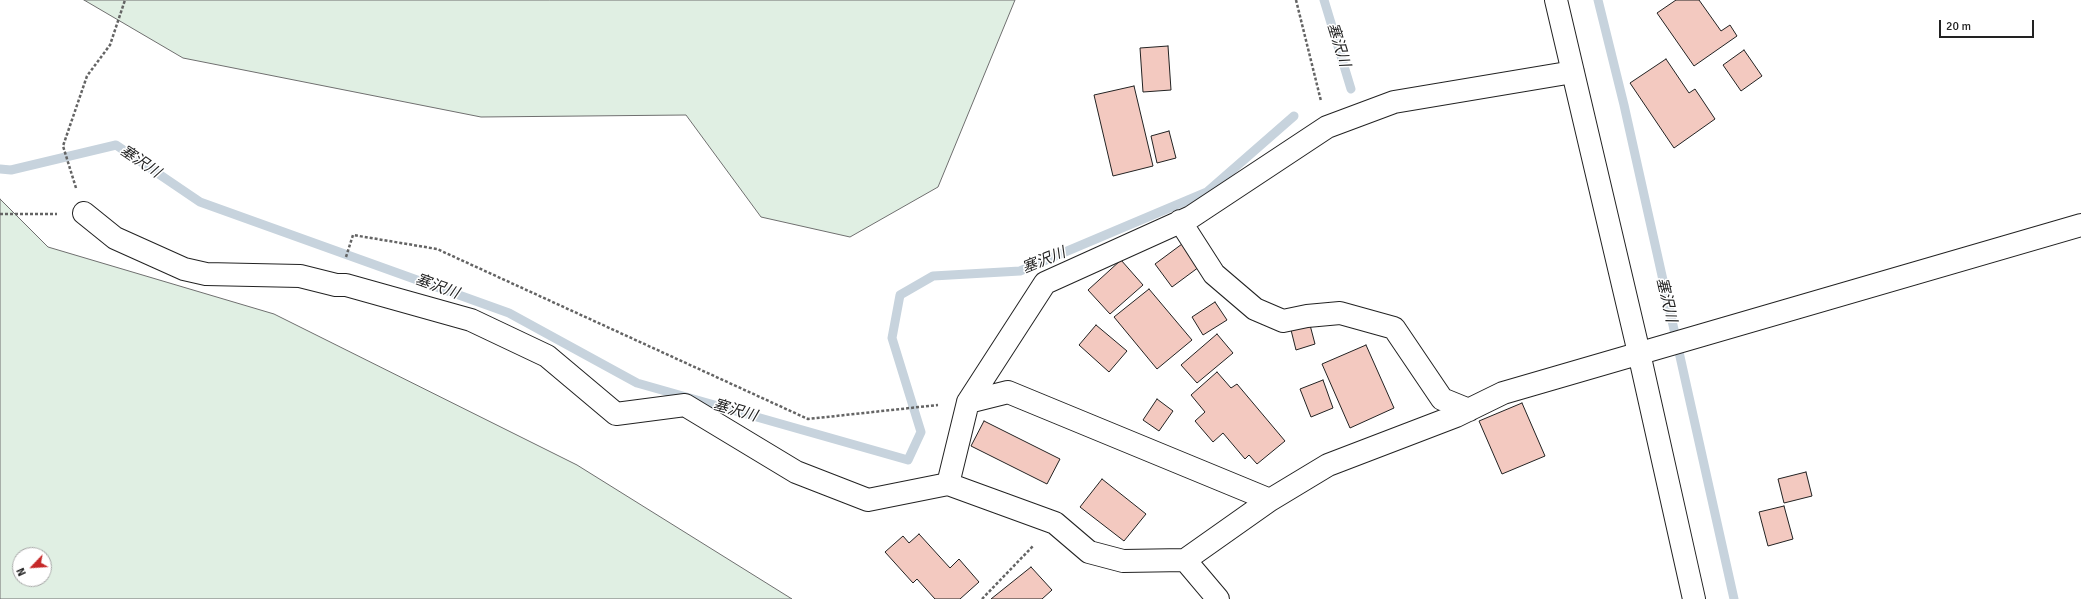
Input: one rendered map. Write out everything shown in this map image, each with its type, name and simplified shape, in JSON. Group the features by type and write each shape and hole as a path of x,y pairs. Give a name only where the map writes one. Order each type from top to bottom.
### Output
{"street":[{"path":"1556,0 1639,353 1694,599"},
{"path":"948,484 968,402 1045,283 1191,216 1327,127 1394,102 1573,72"},
{"path":"84,213 115,238 184,269 206,274 300,276 336,285 346,285 471,320 547,356 616,414 685,405 796,472 868,500 948,484 1055,524 1089,552 1123,561 1185,560 1270,500 1328,465 1469,410 1503,393 2081,225"},
{"path":"1180,221 1214,274 1254,309 1283,321 1308,316 1340,313 1394,328 1442,399 1469,410"},
{"path":"968,402 1008,392 1270,500"},
{"path":"1185,560 1218,599"}],"path":[{"path":"0,214 84,213 63,146 87,76 110,46 125,0"},
{"path":"1296,0 1327,127"},
{"path":"336,285 353,235 437,248 808,419 968,402"},
{"path":"982,599 1055,524"}],"green space":[{"path":"84,0 1015,0 938,187 850,237 761,217 686,115 481,117 183,58"},
{"path":"0,199 48,247 274,314 577,465 792,599 0,599"}],"building":[{"path":"1676,0 1699,0 1721,31 1730,25 1737,36 1694,66 1657,13"},
{"path":"1168,46 1171,90 1143,92 1140,48"},
{"path":"1744,50 1762,76 1741,91 1723,65"},
{"path":"1666,59 1689,93 1695,89 1715,119 1674,148 1630,83"},
{"path":"1134,86 1153,166 1113,176 1094,95"},
{"path":"1169,131 1176,158 1157,163 1151,136"},
{"path":"1182,244 1199,267 1172,287 1155,264"},
{"path":"1121,260 1143,285 1110,314 1088,290"},
{"path":"1149,289 1192,340 1157,369 1114,317"},
{"path":"1215,302 1227,320 1203,335 1192,317"},
{"path":"1096,325 1127,351 1109,372 1079,345"},
{"path":"1310,325 1315,344 1296,350 1291,330"},
{"path":"1217,334 1233,353 1197,383 1181,365"},
{"path":"1366,345 1394,408 1350,428 1322,364"},
{"path":"1217,372 1231,388 1237,384 1285,441 1257,464 1249,455 1245,459 1223,433 1213,442 1195,421 1205,412 1191,395"},
{"path":"1323,380 1333,408 1311,417 1300,389"},
{"path":"1157,399 1173,411 1159,431 1143,420"},
{"path":"1522,403 1545,456 1502,474 1479,421"},
{"path":"984,421 1060,459 1047,484 971,446"},
{"path":"1806,472 1812,496 1784,503 1778,479"},
{"path":"1102,479 1146,514 1124,541 1080,507"},
{"path":"1784,506 1793,539 1768,546 1759,512"},
{"path":"919,534 950,568 959,559 979,582 960,599 935,599 917,579 913,583 885,552 903,536 909,543"},
{"path":"1031,567 1052,590 1042,599 991,599"}],"waterway":[{"name":"塞沢川","path":"1324,0 1351,89"},
{"name":"塞沢川","path":"1598,0 1624,105 1734,599"},
{"name":"塞沢川","path":"0,169 11,170 116,145 200,202 509,313 637,383 908,460 921,432 892,338 900,295 933,276 1020,271 1207,192 1294,116"}]}
